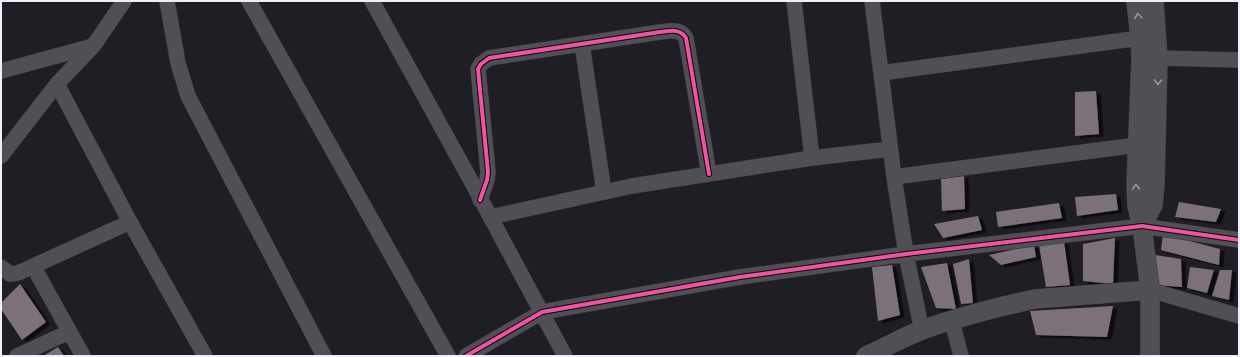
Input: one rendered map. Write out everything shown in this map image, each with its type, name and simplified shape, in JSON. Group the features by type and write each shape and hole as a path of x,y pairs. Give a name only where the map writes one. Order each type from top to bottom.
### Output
{"street":[{"path":"1,156 57,84 94,45 124,1"},
{"path":"167,1 178,63 188,96 324,356"},
{"path":"249,1 448,356"},
{"path":"372,1 565,356"},
{"path":"794,1 812,158"},
{"path":"872,1 894,177 906,254 922,330"},
{"path":"1136,1 1141,58 1136,185 1137,206 1142,226 1150,290 1150,356"},
{"path":"1142,226 1153,205 1155,185 1158,58 1154,1"},
{"path":"480,200 488,172 478,70 481,64 489,58 671,30 678,30 683,33 686,38 709,174"},
{"path":"881,73 1140,38"},
{"path":"582,44 604,192"},
{"path":"1,71 94,45"},
{"path":"1158,58 1239,60"},
{"path":"57,84 130,222 205,356"},
{"path":"894,177 1137,145"},
{"path":"490,217 604,192 812,158 890,148"},
{"path":"1,267 10,274 18,273 130,222"},
{"path":"466,356 542,312 740,277 906,254 1142,226 1239,240"},
{"path":"33,266 83,356"},
{"path":"866,356 922,330 993,309 1035,299 1150,290 1239,316"},
{"path":"952,321 961,356"},
{"path":"17,356 69,332"}],"building":[{"path":"1096,91 1099,134 1075,136 1075,92"},
{"path":"964,176 965,209 942,211 941,179"},
{"path":"1116,194 1118,210 1077,216 1075,197"},
{"path":"1179,202 1221,209 1216,222 1175,217"},
{"path":"1059,203 1062,218 998,227 996,212"},
{"path":"978,216 982,230 943,238 934,224"},
{"path":"1163,234 1220,249 1219,265 1161,250"},
{"path":"1115,238 1113,284 1083,281 1083,244"},
{"path":"1064,241 1070,285 1046,287 1039,245"},
{"path":"1034,245 1036,257 1001,265 989,255"},
{"path":"1155,255 1181,259 1182,287 1155,285"},
{"path":"969,259 973,303 961,304 953,264"},
{"path":"947,263 956,309 936,308 921,267"},
{"path":"892,265 900,315 878,321 872,267"},
{"path":"1190,267 1214,270 1207,293 1187,288"},
{"path":"1220,270 1232,270 1229,300 1212,296"},
{"path":"20,284 46,322 22,340 1,309 1,303"},
{"path":"1113,306 1107,337 1036,335 1030,311"},
{"path":"58,347 64,356 43,356"}],"cycle path":[{"path":"480,200 487,180 488,172 478,69 481,64 489,58 667,31 678,31 686,38 709,174"},
{"path":"466,356 542,312 740,277 906,254 1142,226 1239,240"}]}
